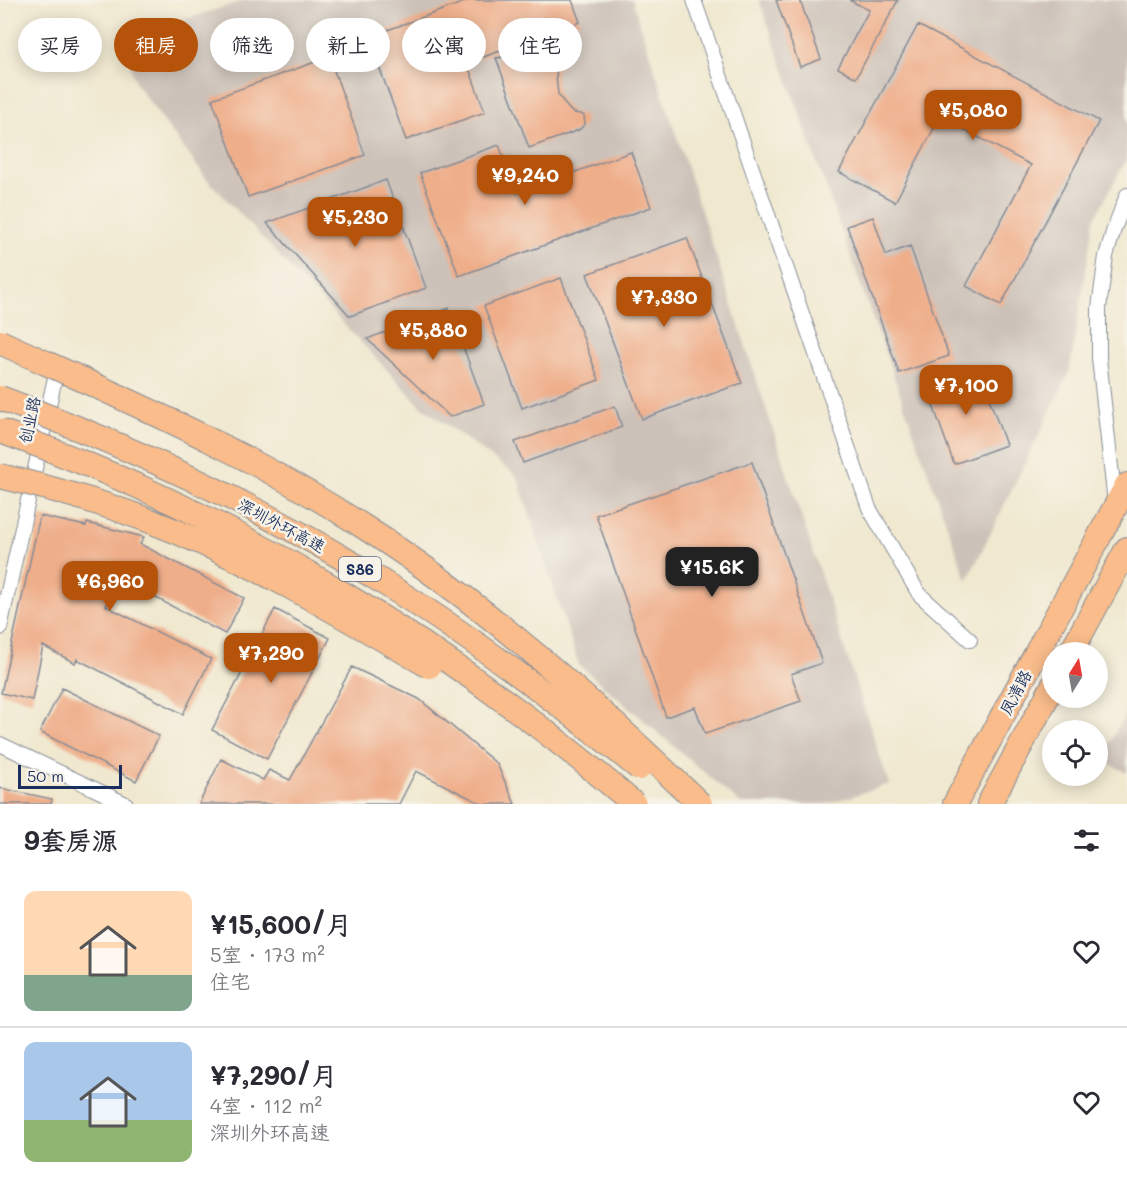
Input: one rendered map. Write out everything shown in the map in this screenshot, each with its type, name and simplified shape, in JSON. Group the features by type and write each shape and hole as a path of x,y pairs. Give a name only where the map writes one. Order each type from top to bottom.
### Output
{"highway":[{"path":"0,342 234,452 309,493 390,543 515,637 562,677 700,804"},
{"name":"深圳外环高速","path":"0,398 89,433 207,486 289,528 370,574 536,686 682,804"},
{"name":"深圳外环高速","path":"0,431 58,453 167,500 302,570 368,608 509,705 634,804"},
{"path":"0,476 117,509 176,531 234,558 326,606 434,669 576,757"},
{"name":"凤清路","path":"955,804 1121,496"},
{"path":"1076,642 1127,549"},
{"name":"凤清路","path":"989,804 1042,706"}],"street":[{"path":"694,0 869,508 919,594 970,640"},
{"path":"1121,496 1099,358 1098,308 1106,256 1127,195"},
{"name":"创业路","path":"0,628 59,359"},
{"path":"0,744 126,804"}],"shaded area":[{"path":"246,0 632,0 889,784 827,804 741,804 579,665 517,476 421,406 206,178 136,84 132,72 198,72 198,18 190,18"},
{"path":"759,0 1127,0 1127,158 1094,220 1069,373 967,581"},
{"path":"1127,711 1127,773 1108,763 1108,746"}],"building":[{"path":"470,0 572,0 579,18 498,18 498,52 486,56 486,18 420,18"},
{"path":"776,0 800,0 821,59 800,67"},
{"path":"849,0 898,0 856,78 838,68 869,10"},
{"path":"402,25 402,72 470,72 485,112 406,140 381,72 390,72 390,29"},
{"path":"918,25 1099,121 1001,305 966,286 1031,165 940,117 895,202 839,172"},
{"path":"306,65 306,72 335,72 365,155 248,197 212,99 287,72 294,72 294,70"},
{"path":"501,72 557,72 558,94 573,113 584,116 585,124 579,130 529,148"},
{"path":"499,145 517,193 631,152 651,207 459,276 420,173"},
{"path":"386,180 426,288 350,316 267,223"},
{"path":"873,217 886,255 910,246 949,356 899,373 847,226"},
{"path":"687,238 742,383 642,419 587,274"},
{"path":"561,278 599,380 522,408 484,306"},
{"path":"449,308 484,404 450,417 367,339"},
{"path":"978,368 1006,445 954,464 926,386"},
{"path":"615,406 622,427 523,463 515,442"},
{"path":"752,462 822,663 791,674 801,701 705,734 695,707 666,717 596,515"},
{"path":"40,516 86,526 87,523 144,537 140,544 244,598 225,634 120,579 106,606 211,659 183,714 77,659 75,663 43,646 32,700 1,693"},
{"path":"275,609 330,638 267,759 212,730"},
{"path":"352,667 419,699 497,764 515,804 482,804 416,771 399,804 199,804 221,759 263,780 269,770 290,780"},
{"path":"62,688 159,736 136,781 40,732"},
{"path":"0,788 52,799 51,804 0,804"}]}
